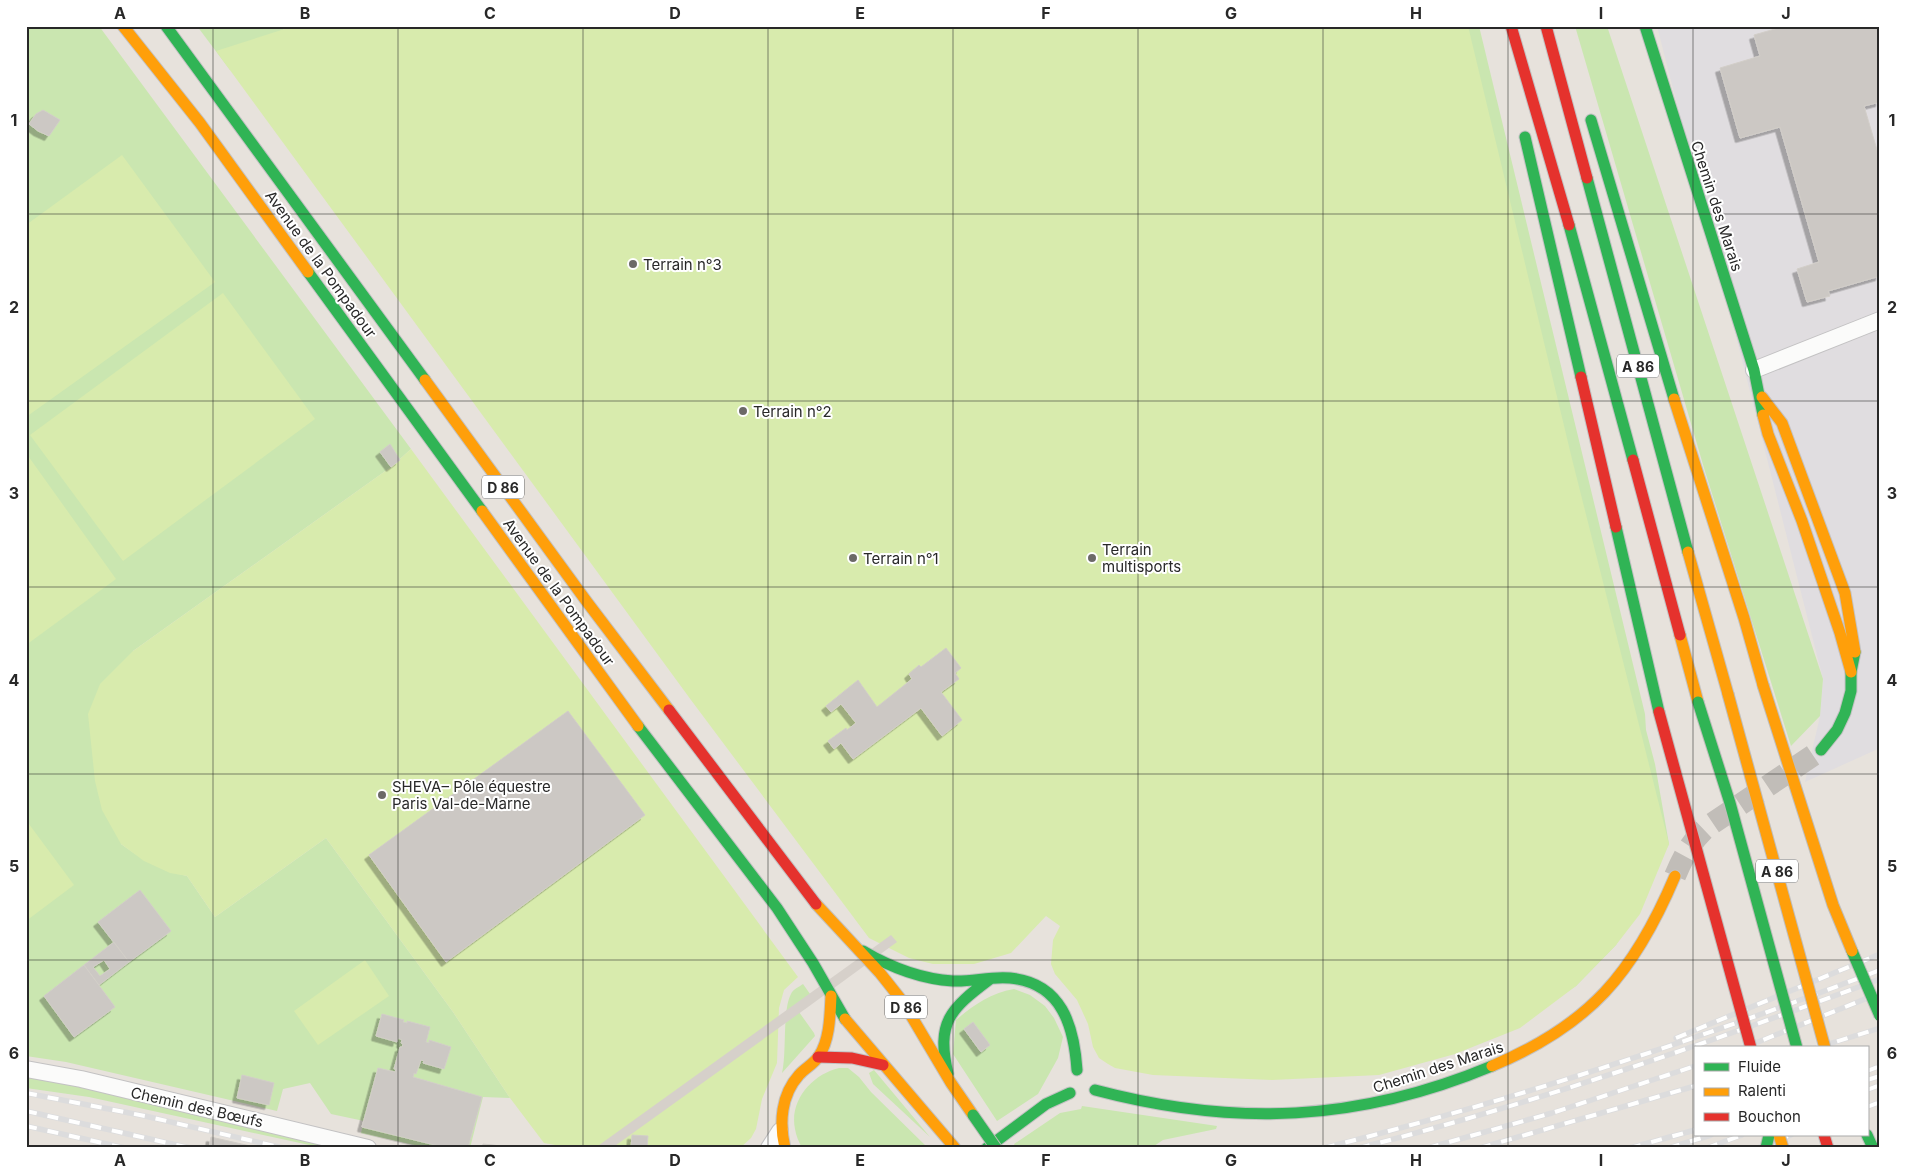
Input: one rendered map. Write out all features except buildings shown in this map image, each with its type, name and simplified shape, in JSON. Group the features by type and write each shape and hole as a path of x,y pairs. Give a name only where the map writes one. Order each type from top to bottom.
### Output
{"main road":[{"name":"Avenue de la Pompadour","path":"124,26 200,123 624,707 777,908 813,963 848,1024 945,1133 956,1148"},
{"name":"Avenue de la Pompadour","path":"166,26 587,602 820,910 880,973 903,1002 950,1083 996,1148"},
{"name":"A 86","path":"1511,26 1576,250 1698,702 1730,803 1796,1046"},
{"name":"Chemin des Marais","path":"1645,26 1754,370 1768,434 1802,521 1851,672"},
{"path":"1547,32 1568,65"},
{"name":"A 86","path":"1547,32 1824,1046"},
{"path":"1513,76 1517,48"},
{"path":"1586,105 1684,433 1744,618 1763,685 1833,905 1880,1016"},
{"path":"1521,122 1659,712 1750,1046"},
{"name":"Chemin des Marais","path":"1760,394 1782,423 1845,593 1855,653 1851,672 1851,691 1845,713 1837,730 1821,750"},
{"name":"Chemin des Marais","path":"1096,1090 1155,1106 1209,1114 1275,1115 1359,1107 1405,1096 1462,1078 1514,1058 1554,1035 1600,997 1633,957 1657,919 1675,876"},
{"path":"848,940 878,960 899,969 936,979 964,981 1001,977 1023,980 1046,991 1057,1002 1071,1028 1077,1070"},
{"path":"950,1083 942,1053 943,1034 947,1017 963,998 990,979"},
{"path":"785,1148 780,1131 785,1099 797,1078 818,1057 828,1029 831,996"},
{"path":"818,1057 852,1058 884,1065"},
{"path":"1077,1070 1093,1074 1097,1086 1096,1090 1084,1098 1077,1098 1068,1089 1068,1080 1073,1072 1077,1070"},
{"path":"987,1148 1046,1104 1070,1093"},
{"path":"1779,1136 1783,1148"},
{"path":"1824,1136 1828,1148"},
{"path":"1867,1136 1873,1148"}],"street":[{"path":"1754,370 1880,320"},
{"name":"Chemin des Bœufs","path":"26,1069 81,1079 368,1148"},
{"path":"769,1148 780,1131"}],"shaded area":[{"path":"1657,26 1880,26 1880,748 1805,782 1820,716 1823,679"},
{"path":"891,935 897,942 808,1007 612,1148 595,1148"}],"green space":[{"path":"26,26 99,26 411,449 391,467 133,651 121,844 152,864 187,876 215,917 326,838 453,1012 510,1098 483,1097 470,1148 428,1148 361,1133 364,1121 331,1114 310,1083 283,1089 277,1111 66,1062 26,1056"},
{"path":"197,26 294,26 284,29 230,70"},
{"name":"Terrain multisports","path":"294,26 1468,26 1572,459 1669,844 1640,914 1616,945 1576,986 1520,1028 1455,1054 1379,1075 1272,1080 1153,1075 1115,1068 1099,1058 1093,1047 1088,1024 1077,1000 1055,974 1051,964 1053,940 1060,926 1046,916 1011,953 974,964 933,964 909,958 869,938 691,700 216,51"},
{"path":"1450,26 1479,26 1645,714 1646,730 1655,764 1669,844 1616,945 1576,986 1505,1032"},
{"path":"1575,26 1607,26 1823,679 1820,716 1791,746 1704,468"},
{"path":"122,155 215,282 26,417 26,225"},
{"path":"223,293 315,419 123,561 30,435"},
{"name":"SHEVA– Pôle équestre Paris Val-de-Marne","path":"411,449 798,977 784,990 779,1008 777,1063 762,1099 756,1129 751,1138 740,1148 647,1148 648,1137 633,1135 631,1148 617,1145 614,1148 572,1148 544,1143 510,1098 453,1012 326,838 215,917 187,876 170,873 144,861 121,844 102,810 95,781 88,714 100,684 133,651 391,467"},
{"path":"26,453 116,579 26,645"},
{"path":"26,820 74,885 26,921"},
{"path":"365,960 389,996 318,1045 294,1011"},
{"path":"803,984 815,1001 799,1012 815,1036 782,1073 788,1001 793,991"},
{"path":"1014,989 1030,995 1045,1006 1054,1018 1063,1037 1058,1058 1038,1094 997,1121 953,1054 956,1020 983,1000 997,993"},
{"path":"848,1068 859,1077 871,1092 928,1148 802,1148 796,1134 794,1118 799,1099 812,1082 829,1071"},
{"path":"874,1070 930,1137 873,1084 869,1073"},
{"path":"26,1076 95,1090 330,1148 89,1097 26,1088"},
{"path":"1082,1106 1217,1126 1216,1129 1163,1140 1151,1148 1016,1148 1014,1144 1060,1113 1081,1109"}],"tunnel":[{"path":"1675,876 1688,849 1707,827 1821,750"}],"railway":[{"path":"1676,1038 1880,954"},
{"path":"1324,1148 1465,1110 1605,1067 1743,1021 1880,970"},
{"path":"1694,1046 1880,979"},
{"path":"1748,1046 1880,993"},
{"path":"1822,1046 1880,1028"},
{"path":"1359,1148 1557,1092 1694,1046"},
{"path":"1428,1148 1552,1113 1694,1066"},
{"path":"1868,1071 1880,1066"},
{"path":"1868,1080 1880,1076"},
{"path":"1868,1090 1880,1085"},
{"path":"1480,1148 1694,1086"},
{"path":"26,1093 145,1116 283,1148"},
{"path":"1868,1107 1880,1102"},
{"path":"26,1111 190,1148"},
{"path":"26,1126 125,1148"},
{"path":"1630,1148 1694,1130"},
{"path":"1669,1148 1708,1136"},
{"path":"1707,1148 1739,1136"},
{"path":"1757,1148 1788,1136"}],"traffic: fast":[{"path":"166,26 425,380"},
{"path":"1645,26 1754,370 1763,415"},
{"path":"1591,120 1674,399"},
{"path":"1525,137 1581,377"},
{"path":"1587,178 1688,552"},
{"path":"1569,225 1633,460"},
{"path":"308,272 482,511"},
{"path":"1616,527 1659,712"},
{"path":"1821,750 1837,730 1845,713 1851,691 1851,672 1855,652"},
{"path":"1698,702 1730,803 1796,1046"},
{"path":"638,726 777,908 813,963 845,1019"},
{"path":"863,951 895,967 929,978 953,981 1010,978 1028,982 1042,988 1062,1009 1068,1023 1073,1038 1077,1070"},
{"path":"1852,951 1880,1016"},
{"path":"948,1074 944,1041 945,1029 949,1018 965,999 990,979"},
{"path":"1095,1090 1147,1102 1197,1110 1296,1113 1344,1108 1393,1099 1442,1085 1492,1066"},
{"path":"987,1148 1046,1104 1070,1093"},
{"path":"973,1115 996,1148"},
{"path":"1766,1148 1769,1136"},
{"path":"1867,1136 1873,1148"}],"traffic: slow":[{"path":"123,26 200,123 308,272"},
{"path":"425,380 587,602 669,710"},
{"path":"1762,397 1782,423 1845,593 1855,652"},
{"path":"1674,399 1744,618 1763,685"},
{"path":"1763,415 1768,434 1802,521 1840,633 1851,672"},
{"path":"482,511 638,726"},
{"path":"1688,552 1728,694"},
{"path":"1680,635 1698,702"},
{"path":"1763,685 1833,905 1852,951"},
{"path":"1728,694 1824,1046"},
{"path":"1492,1066 1556,1033 1605,992 1625,968 1643,941 1675,876"},
{"path":"816,904 880,973 903,1002 951,1083 973,1115"},
{"path":"785,1148 782,1129 785,1100 793,1083 817,1059 823,1049 829,1027 831,996"},
{"path":"845,1019 955,1148"},
{"path":"1779,1136 1783,1148"}],"traffic: jam":[{"path":"1511,26 1569,225"},
{"path":"1546,26 1587,178"},
{"path":"1581,377 1616,527"},
{"path":"1633,460 1680,635"},
{"path":"669,710 816,904"},
{"path":"1659,712 1750,1046"},
{"path":"818,1057 852,1058 883,1065"},
{"path":"1824,1136 1828,1148"}],"place":[{"name":"Terrain n°3","path":"633,264"},
{"name":"Terrain n°2","path":"743,411"},
{"name":"Terrain n°1","path":"853,558"},
{"name":"Terrain multisports","path":"1092,558"},
{"name":"SHEVA– Pôle équestre Paris Val-de-Marne","path":"382,795"}]}
